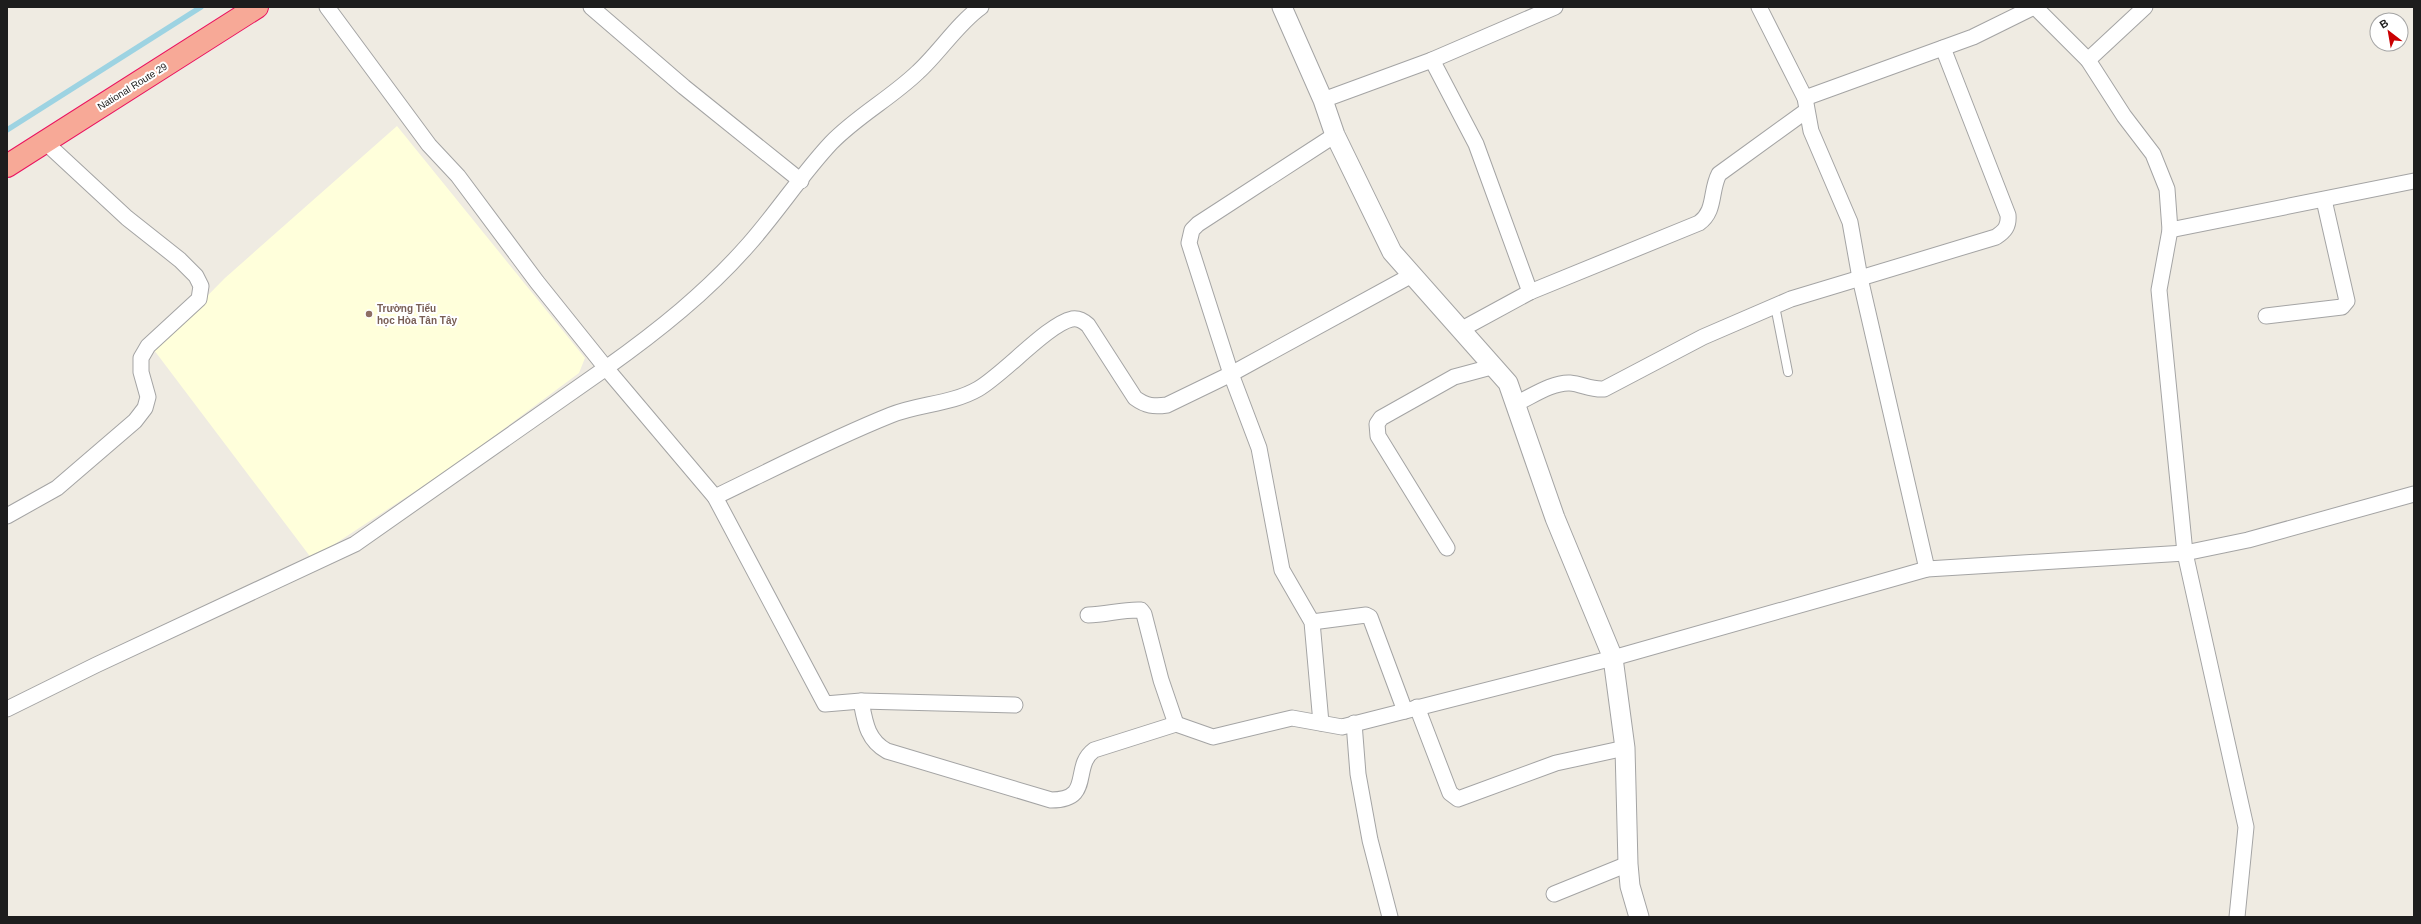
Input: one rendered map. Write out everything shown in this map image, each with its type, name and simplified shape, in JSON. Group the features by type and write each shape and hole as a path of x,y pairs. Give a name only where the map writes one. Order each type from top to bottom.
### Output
{"highway":[{"name":"National Route 29","path":"7,166 257,7"}],"street":[{"path":"327,7 429,145 458,176 537,282 606,368 715,497 825,704 861,701 1015,704"},
{"path":"591,7 684,87 801,181"},
{"path":"1282,7 1323,100 1335,135 1392,252 1495,366 1508,383 1556,518 1613,658 1625,748 1628,864 1630,886 1639,917"},
{"path":"1323,100 1432,60 1555,7"},
{"path":"1759,7 1805,105 1816,146 1850,222 1860,278 1927,569"},
{"path":"1462,329 1530,292 1699,223 1709,214 1714,187 1719,174 1805,105 1987,31 2035,7 2088,60 2124,116 2153,154 2167,190 2170,230 2159,290 2185,553 2246,827 2237,917"},
{"path":"2088,60 2145,7"},
{"path":"7,709 96,665 355,544 606,368 651,335 712,284 749,244 832,142 918,73 941,50 973,9"},
{"path":"1515,404 1561,384 1572,383 1594,390 1604,389 1703,337 1775,306 1817,290 1996,237 2007,228 2008,215 1943,48"},
{"path":"1432,60 1476,144 1530,292"},
{"path":"1321,723 1312,622 1282,570 1259,448 1231,374 1189,243 1192,230 1335,135"},
{"path":"7,516 57,488 135,420 145,408 148,397 141,372 141,358 148,346 198,299 200,286 196,276 180,260 127,218 45,142"},
{"path":"2170,230 2414,181"},
{"path":"2266,316 2342,307 2347,301 2324,200"},
{"path":"715,497 892,415 959,397 978,389 1001,373 1053,330 1073,319 1082,320 1088,325 1135,398 1144,405 1167,405 1231,374 1412,275"},
{"path":"1447,548 1378,436 1377,424 1381,418 1440,384 1454,378 1495,366"},
{"path":"861,701 870,736 877,745 887,751 1051,800 1065,799 1076,793 1079,787 1086,758 1094,750 1176,724 1213,737 1292,718 1342,727 1613,658 1927,569 2185,553 2248,540 2414,494"},
{"path":"1088,615 1106,615 1132,610 1141,610 1144,614 1161,680 1176,724"},
{"path":"1312,622 1366,615 1370,617 1450,793 1458,799 1556,762 1625,748"},
{"path":"1354,723 1358,774 1370,840 1390,917"},
{"path":"1554,894 1628,864"}],"lane":[{"path":"1775,306 1788,372"}],"shaded area":[{"name":"Trường Tiểu học Hòa Tân Tây","path":"397,126 585,358 579,373 455,465 312,559 154,350 225,278"}],"waterway":[{"path":"7,130 201,7"}],"place":[{"name":"Trường Tiểu học Hòa Tân Tây","path":"369,314"}]}
